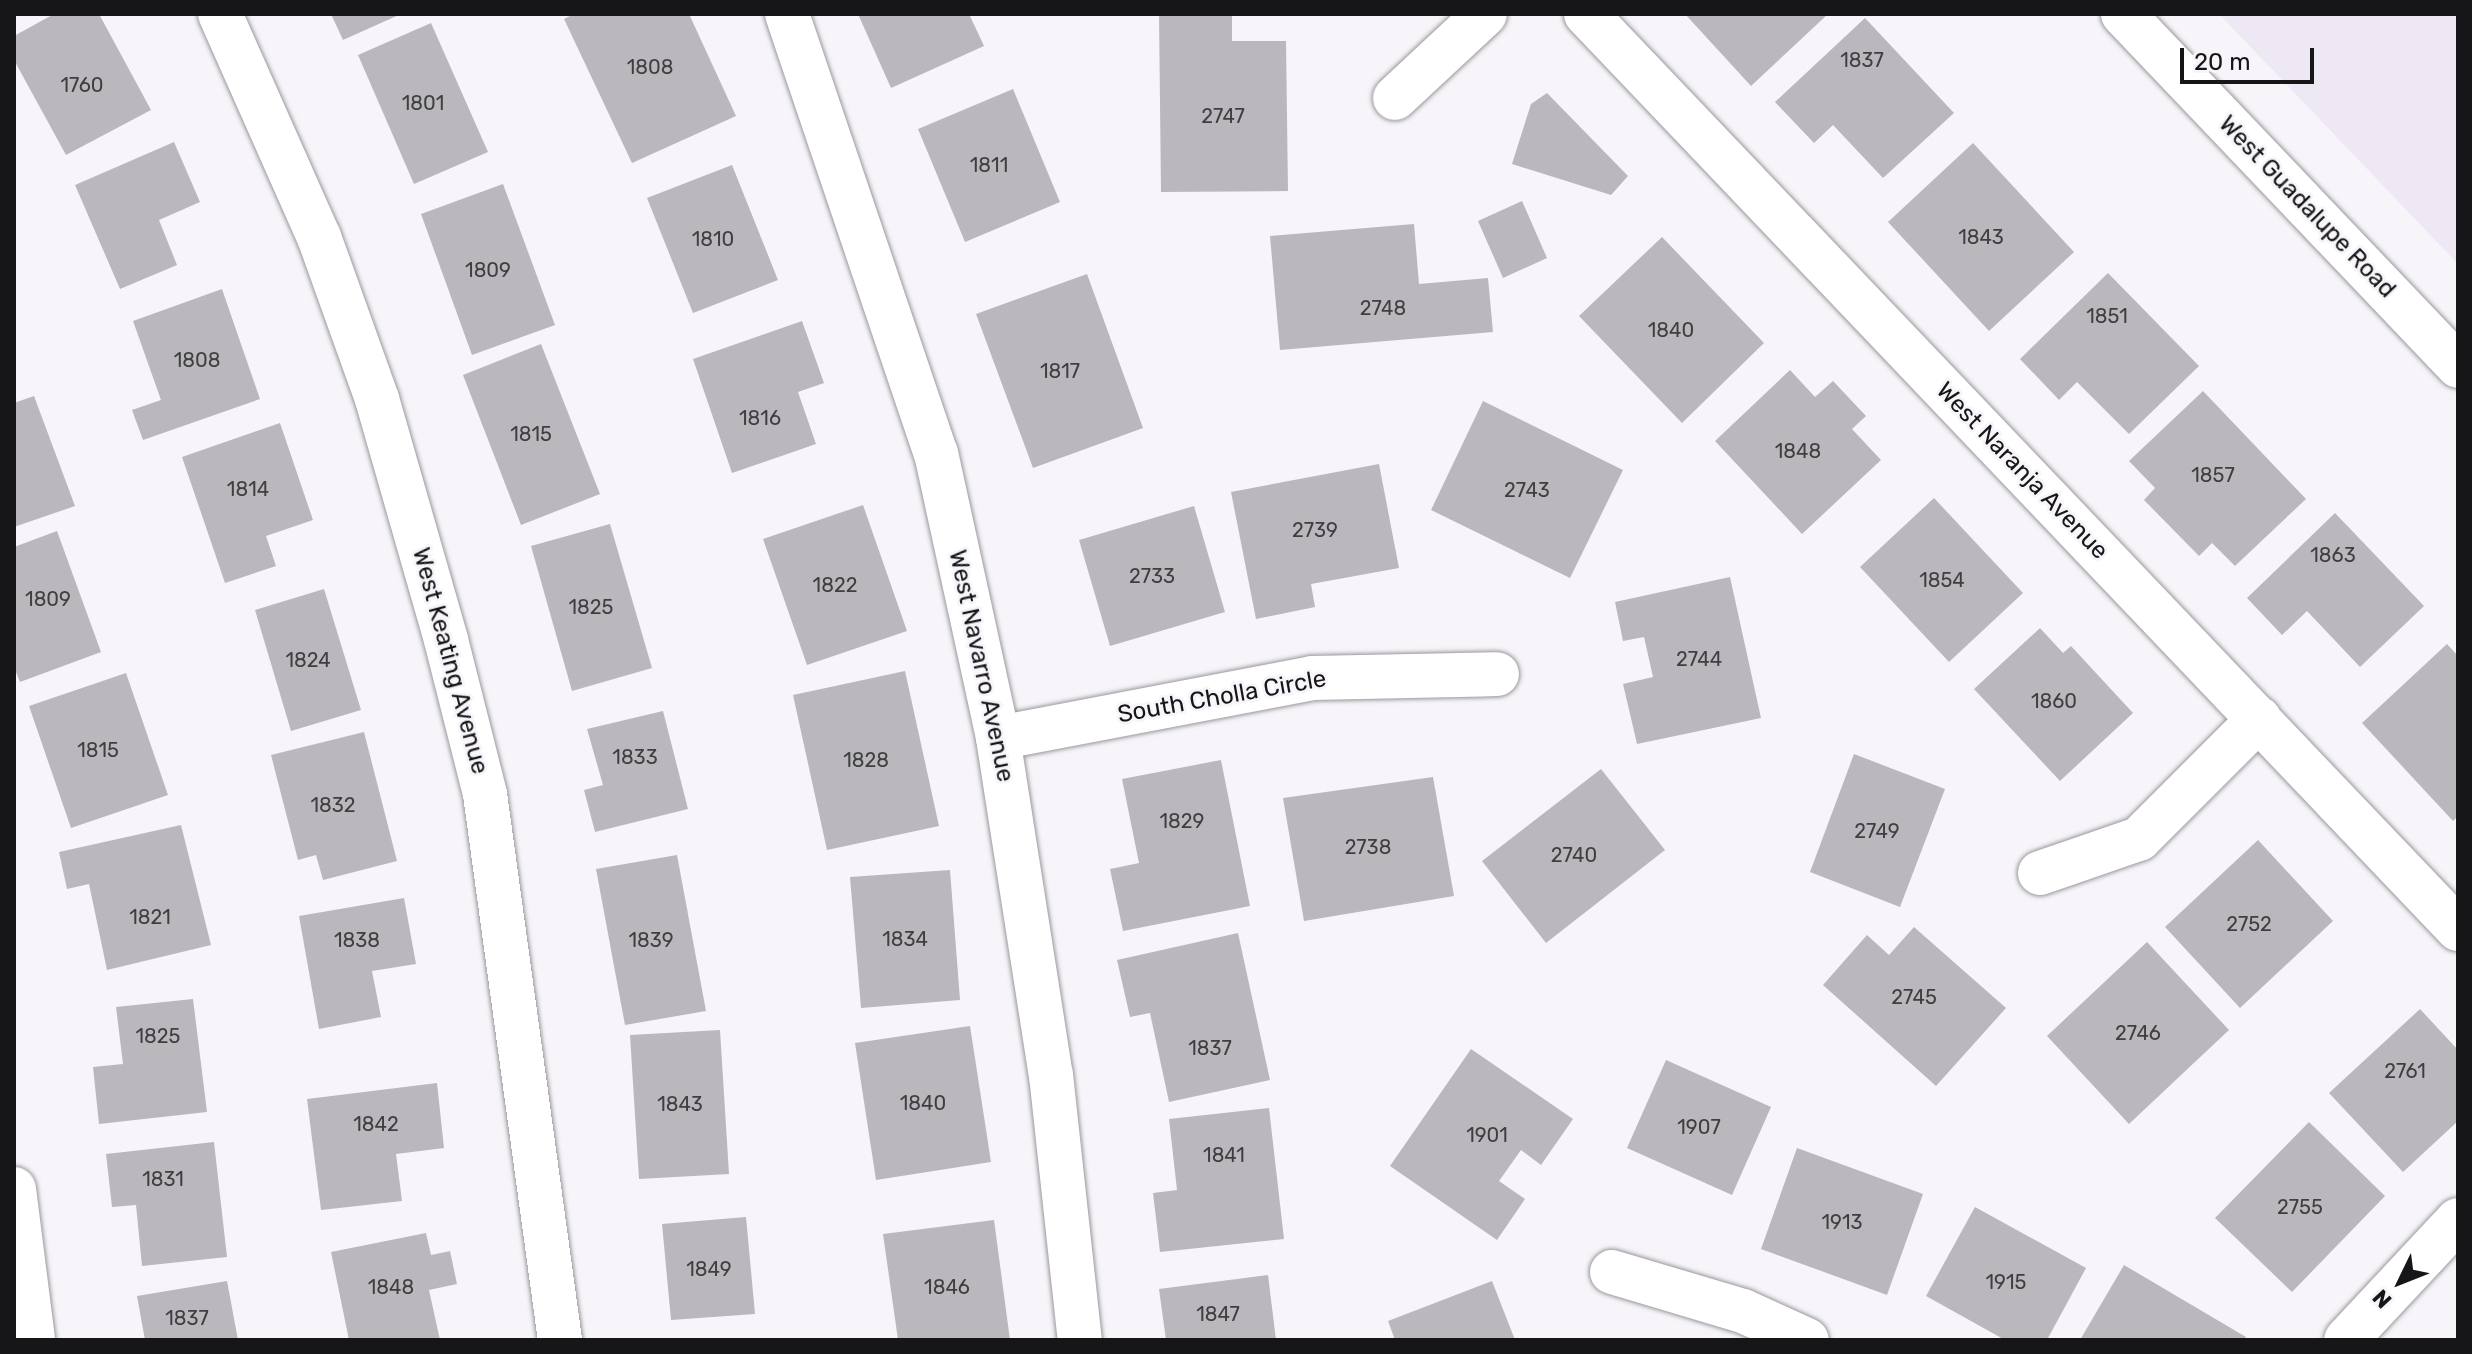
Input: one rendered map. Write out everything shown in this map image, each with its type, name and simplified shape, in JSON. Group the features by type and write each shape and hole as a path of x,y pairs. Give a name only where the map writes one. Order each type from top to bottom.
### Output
{"street":[{"name":"West Keating Avenue","path":"220,14 319,237 372,384 446,640 485,794 560,1340"},
{"name":"West Navarro Avenue","path":"787,14 936,453 998,738 1051,1075 1080,1340"},
{"path":"1395,98 1485,14"},
{"name":"West Naranja Avenue","path":"1586,14 2458,929"},
{"name":"West Guadalupe Road","path":"2123,14 2458,366"},
{"name":"South Cholla Circle","path":"998,738 1312,678 1497,674"},
{"path":"2040,873 2139,839 2259,719"},
{"path":"14,1189 33,1340"},
{"path":"2346,1340 2458,1220"},
{"path":"1612,1272 1743,1311 1807,1340"}],"shaded area":[{"path":"2219,14 2458,14 2458,264"}],"building":[{"path":"54,14 99,14 151,110 66,155 14,60 14,36"},
{"path":"331,14 401,14 343,40"},
{"path":"574,14 689,14 736,116 632,163 564,19"},
{"path":"858,14 969,14 984,46 891,88"},
{"path":"1159,14 1232,14 1232,41 1286,41 1288,191 1161,192"},
{"path":"1685,14 1828,14 1751,86"},
{"path":"1865,18 1954,113 1883,178 1833,125 1814,143 1775,102"},
{"path":"431,23 488,152 414,184 358,55"},
{"path":"1013,89 1060,202 965,242 918,129"},
{"path":"1547,93 1628,176 1611,195 1512,164 1531,104"},
{"path":"174,142 200,202 159,220 177,265 120,289 75,185"},
{"path":"1973,143 2074,252 1989,331 1888,222"},
{"path":"732,165 778,280 693,313 647,198"},
{"path":"503,184 555,325 472,355 421,214"},
{"path":"1522,201 1547,258 1503,278 1478,221"},
{"path":"1414,224 1419,284 1488,278 1493,332 1280,350 1270,236"},
{"path":"1662,237 1764,343 1682,423 1579,316"},
{"path":"2108,273 2199,366 2129,434 2077,382 2059,400 2020,359"},
{"path":"1087,274 1143,428 1033,468 976,314"},
{"path":"222,289 260,399 143,440 132,410 161,400 133,321"},
{"path":"802,321 824,383 798,392 816,444 732,473 693,359"},
{"path":"541,344 600,494 521,525 463,375"},
{"path":"1790,370 1815,397 1833,381 1866,416 1852,429 1881,460 1802,534 1715,441"},
{"path":"2203,391 2306,499 2235,566 2212,543 2199,556 2144,500 2155,488 2129,461"},
{"path":"34,396 75,506 14,527 14,403"},
{"path":"1483,401 1623,470 1570,578 1431,510"},
{"path":"280,423 313,520 266,536 276,566 225,583 182,457"},
{"path":"1379,464 1399,568 1311,584 1315,607 1256,619 1231,492"},
{"path":"1934,498 2023,593 1949,662 1860,567"},
{"path":"863,505 907,631 807,665 763,539"},
{"path":"1194,506 1225,612 1110,646 1079,540"},
{"path":"2335,513 2424,606 2360,667 2307,611 2282,635 2247,598"},
{"path":"610,524 652,668 572,691 531,546"},
{"path":"57,531 101,652 20,682 14,667 14,547"},
{"path":"1730,577 1761,718 1637,744 1623,684 1653,677 1644,637 1623,641 1615,602"},
{"path":"324,589 361,710 291,731 255,610"},
{"path":"2040,628 2063,653 2071,646 2133,713 2060,781 1974,689"},
{"path":"2447,644 2458,656 2458,816 2453,821 2362,723"},
{"path":"905,671 939,826 827,850 793,695"},
{"path":"126,673 168,795 71,828 29,706"},
{"path":"663,711 688,809 595,832 584,790 603,785 587,729"},
{"path":"364,732 397,861 323,880 316,855 298,860 271,755"},
{"path":"1854,754 1945,789 1900,907 1810,872"},
{"path":"1221,760 1250,906 1123,931 1110,869 1139,863 1122,779"},
{"path":"1601,769 1665,850 1546,943 1482,861"},
{"path":"1433,777 1454,896 1304,921 1283,798"},
{"path":"181,825 211,945 107,970 89,884 67,889 59,852"},
{"path":"2258,840 2333,921 2240,1008 2165,927"},
{"path":"677,855 706,1011 625,1025 596,869"},
{"path":"950,870 960,1000 861,1008 850,877"},
{"path":"404,898 416,964 372,971 381,1017 319,1029 299,916"},
{"path":"1914,927 2006,1008 1936,1086 1823,985 1867,935 1889,955"},
{"path":"1238,933 1270,1080 1169,1102 1150,1013 1130,1017 1117,960"},
{"path":"2147,942 2229,1030 2129,1124 2047,1036"},
{"path":"193,999 207,1112 99,1124 93,1067 123,1064 116,1007"},
{"path":"2420,1009 2458,1050 2458,1121 2403,1172 2329,1093"},
{"path":"970,1026 991,1162 876,1180 855,1043"},
{"path":"720,1030 729,1174 639,1179 630,1035"},
{"path":"1471,1049 1573,1119 1541,1165 1521,1150 1499,1181 1525,1199 1497,1240 1390,1166"},
{"path":"1666,1060 1771,1107 1732,1195 1627,1148"},
{"path":"437,1083 444,1148 396,1154 402,1201 321,1210 307,1099"},
{"path":"1269,1108 1284,1239 1160,1252 1153,1193 1177,1190 1169,1119"},
{"path":"2309,1122 2385,1196 2292,1292 2215,1218"},
{"path":"214,1142 227,1257 142,1266 136,1205 112,1207 106,1154"},
{"path":"1797,1148 1923,1194 1887,1295 1761,1249"},
{"path":"1975,1207 2086,1268 2047,1340 2005,1340 1926,1296"},
{"path":"746,1217 755,1314 671,1320 662,1224"},
{"path":"994,1220 1010,1340 898,1340 883,1234"},
{"path":"426,1233 431,1255 450,1251 457,1284 429,1290 440,1340 349,1340 331,1252"},
{"path":"2124,1265 2246,1337 2244,1340 2080,1340"},
{"path":"1268,1275 1276,1340 1166,1340 1159,1289"},
{"path":"227,1281 238,1340 145,1340 137,1296"},
{"path":"1492,1281 1515,1340 1395,1340 1388,1321"}]}
